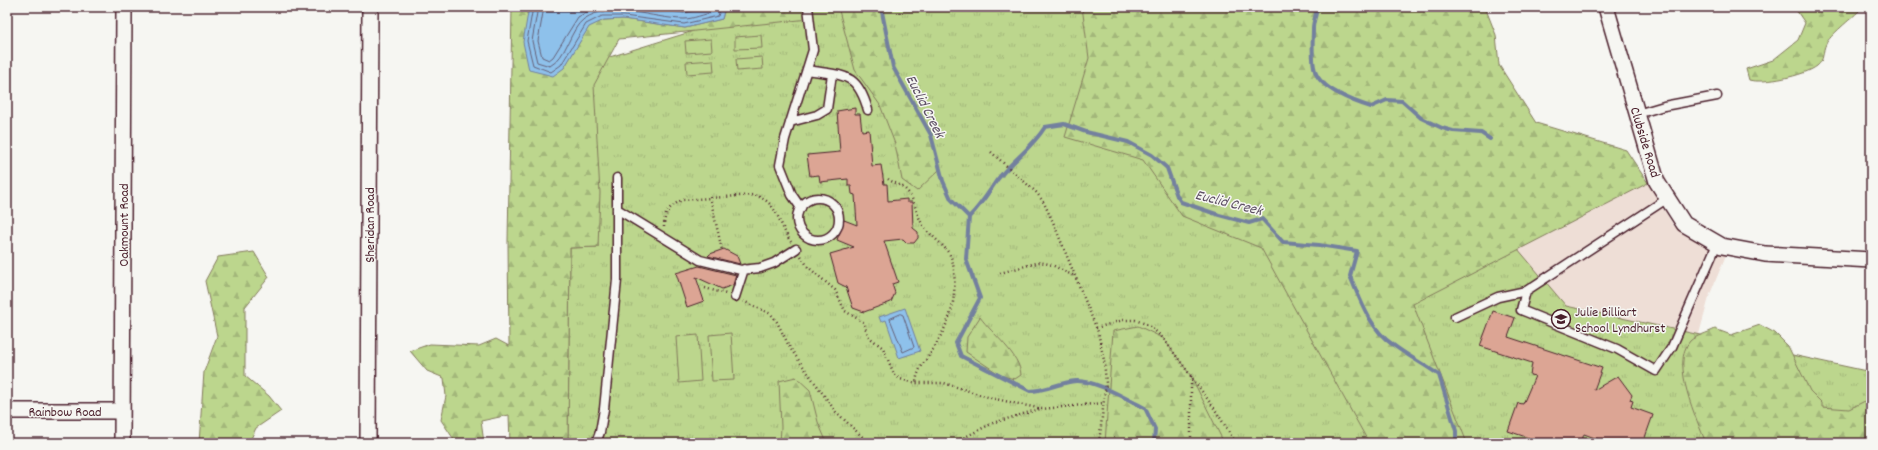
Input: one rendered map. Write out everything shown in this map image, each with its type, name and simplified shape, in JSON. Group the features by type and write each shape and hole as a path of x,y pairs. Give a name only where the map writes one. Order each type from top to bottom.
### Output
{"street":[{"name":"Oakmount Road","path":"122,443 124,7"},
{"name":"Sheridan Road","path":"368,443 370,7"},
{"name":"Clubside Road","path":"1606,7 1657,182 1684,224 1722,246 1765,254 1871,260"},
{"name":"Rainbow Road","path":"7,411 122,411"}],"lane":[{"path":"801,208 792,195 780,165 790,122 813,50 808,7"},
{"path":"807,70 846,77 857,84 863,93 868,110"},
{"path":"790,122 817,115 827,109 832,74"},
{"path":"1637,114 1664,106 1717,96"},
{"path":"596,443 604,409 617,280 617,178"},
{"path":"1455,317 1498,297 1526,291 1668,198"},
{"path":"814,199 828,201 837,210 838,224 832,236 819,240 806,237 798,226 797,219 801,208 807,201 814,199"},
{"path":"617,209 700,260 744,269 760,268 774,263 796,249"},
{"path":"1526,291 1522,310 1617,349 1656,371 1672,347 1717,244"},
{"path":"735,297 744,269"}],"path":[{"path":"992,152 1037,193 1044,203 1096,328 1104,360 1106,383 1099,443"},
{"path":"888,179 905,188 914,201 914,208 920,220 933,238 950,255 953,263 955,282 950,314 934,349 917,374 916,383"},
{"path":"664,237 664,219 666,212 674,204 682,200 743,194 761,196 773,206 786,235 808,267 834,290 845,311 863,322 869,337 883,348 894,374 900,379 916,383 944,383 991,398 1042,409"},
{"path":"710,197 722,250"},
{"path":"1000,273 1040,262 1052,265 1074,276"},
{"path":"705,288 735,297 770,314 777,322 790,348 836,412 869,443"},
{"path":"1096,328 1123,320 1135,320 1149,325 1163,338 1214,408 1236,443"},
{"path":"1191,376 1191,443"},
{"path":"953,443 993,423 1042,409 1104,403"}],"shaded area":[{"path":"1648,183 1674,226 1726,255 1710,294 1699,334 1737,401 1413,304"}],"green space":[{"path":"512,7 529,7 527,14 564,68 589,26 604,20 623,19 685,28 722,19 725,7 808,7 809,19 619,39 594,85 600,193 598,247 570,248 568,443 510,443 509,415 481,421 484,443 453,443 453,438 441,420 446,396 444,378 427,371 410,351 430,344 479,346 496,339 509,346 508,241"},
{"path":"771,7 1314,7 1566,306 1871,372 1871,443 568,443 570,248 598,247 587,64"},
{"path":"838,7 880,7 893,67 931,135 940,169 917,191 902,180 895,144 880,105 855,70"},
{"path":"1082,7 1485,7 1496,35 1499,65 1536,123 1626,150 1648,183 1413,304 1467,443 1369,443 1261,248 1182,216 1143,160 1065,137 1089,58"},
{"path":"1794,7 1858,7 1859,11 1828,41 1820,64 1811,70 1794,76 1774,80 1749,80 1746,69 1773,60 1798,40 1805,23"},
{"path":"761,35 762,48 735,49 735,37"},
{"path":"711,39 712,51 686,53 685,41"},
{"path":"762,57 763,69 737,71 736,59"},
{"path":"713,60 714,72 687,74 686,62"},
{"path":"254,252 269,277 245,307 245,376 269,396 281,411 256,428 249,443 199,443 204,372 217,336 205,281 218,257"},
{"path":"980,317 1005,344 1016,359 1021,375 1015,379 1002,376 966,352 967,337"},
{"path":"1760,325 1775,333 1788,346 1810,391 1822,403 1822,407 1849,409 1871,398 1871,443 1706,443 1687,392 1683,363 1685,351 1692,339 1715,329 1731,335"},
{"path":"1138,326 1163,338 1191,376 1224,443 1105,443 1113,331"},
{"path":"731,333 734,380 712,381 709,335"},
{"path":"698,335 701,381 679,383 676,337"},
{"path":"796,377 810,390 818,422 827,443 780,443 781,427 779,381"}],"water":[{"path":"529,7 725,7 722,19 685,28 623,19 604,20 589,27 564,68 553,76 529,70 523,42"},
{"path":"905,308 920,351 899,358 886,320 881,322 879,317"}],"building":[{"path":"855,108 855,114 860,114 862,131 869,130 872,166 881,165 884,184 887,184 888,201 907,199 907,202 912,202 913,228 918,232 918,238 914,243 907,243 903,239 884,241 898,282 892,284 895,293 891,302 864,312 853,308 846,287 838,283 830,254 854,247 837,240 844,220 857,225 855,195 852,194 851,186 848,186 848,179 820,182 819,175 810,176 807,155 840,152 837,111"},
{"path":"724,249 737,256 740,264 708,256"},
{"path":"699,266 736,275 733,285 722,289 696,277 704,301 687,307 676,273"},
{"path":"1493,311 1515,318 1508,337 1602,368 1594,390 1618,376 1632,395 1630,400 1633,401 1631,407 1653,415 1643,443 1602,443 1603,441 1584,434 1581,443 1532,443 1529,438 1508,431 1518,403 1523,404 1535,376 1530,375 1532,363 1480,346"}],"waterway":[{"name":"Euclid Creek","path":"881,7 893,67 931,135 943,181 951,199 969,217 997,180 1040,135 1045,127 1064,124 1086,132 1128,142 1152,155 1167,168 1177,196 1181,202 1219,215 1249,223 1262,219 1283,242 1319,245 1357,251 1350,276 1366,313 1384,338 1439,375 1456,431 1456,443"},
{"path":"1317,7 1313,28 1313,56 1315,71 1318,78 1324,84 1339,94 1371,107 1387,100 1402,101 1421,118 1442,128 1453,131 1481,133 1490,139"},
{"path":"969,217 966,259 980,298 956,343 961,356 1030,391 1042,390 1076,381 1093,384 1111,391 1145,408 1155,429 1154,443"}],"place":[{"name":"Julie Billiart School Lyndhurst","path":"1561,319"}]}
